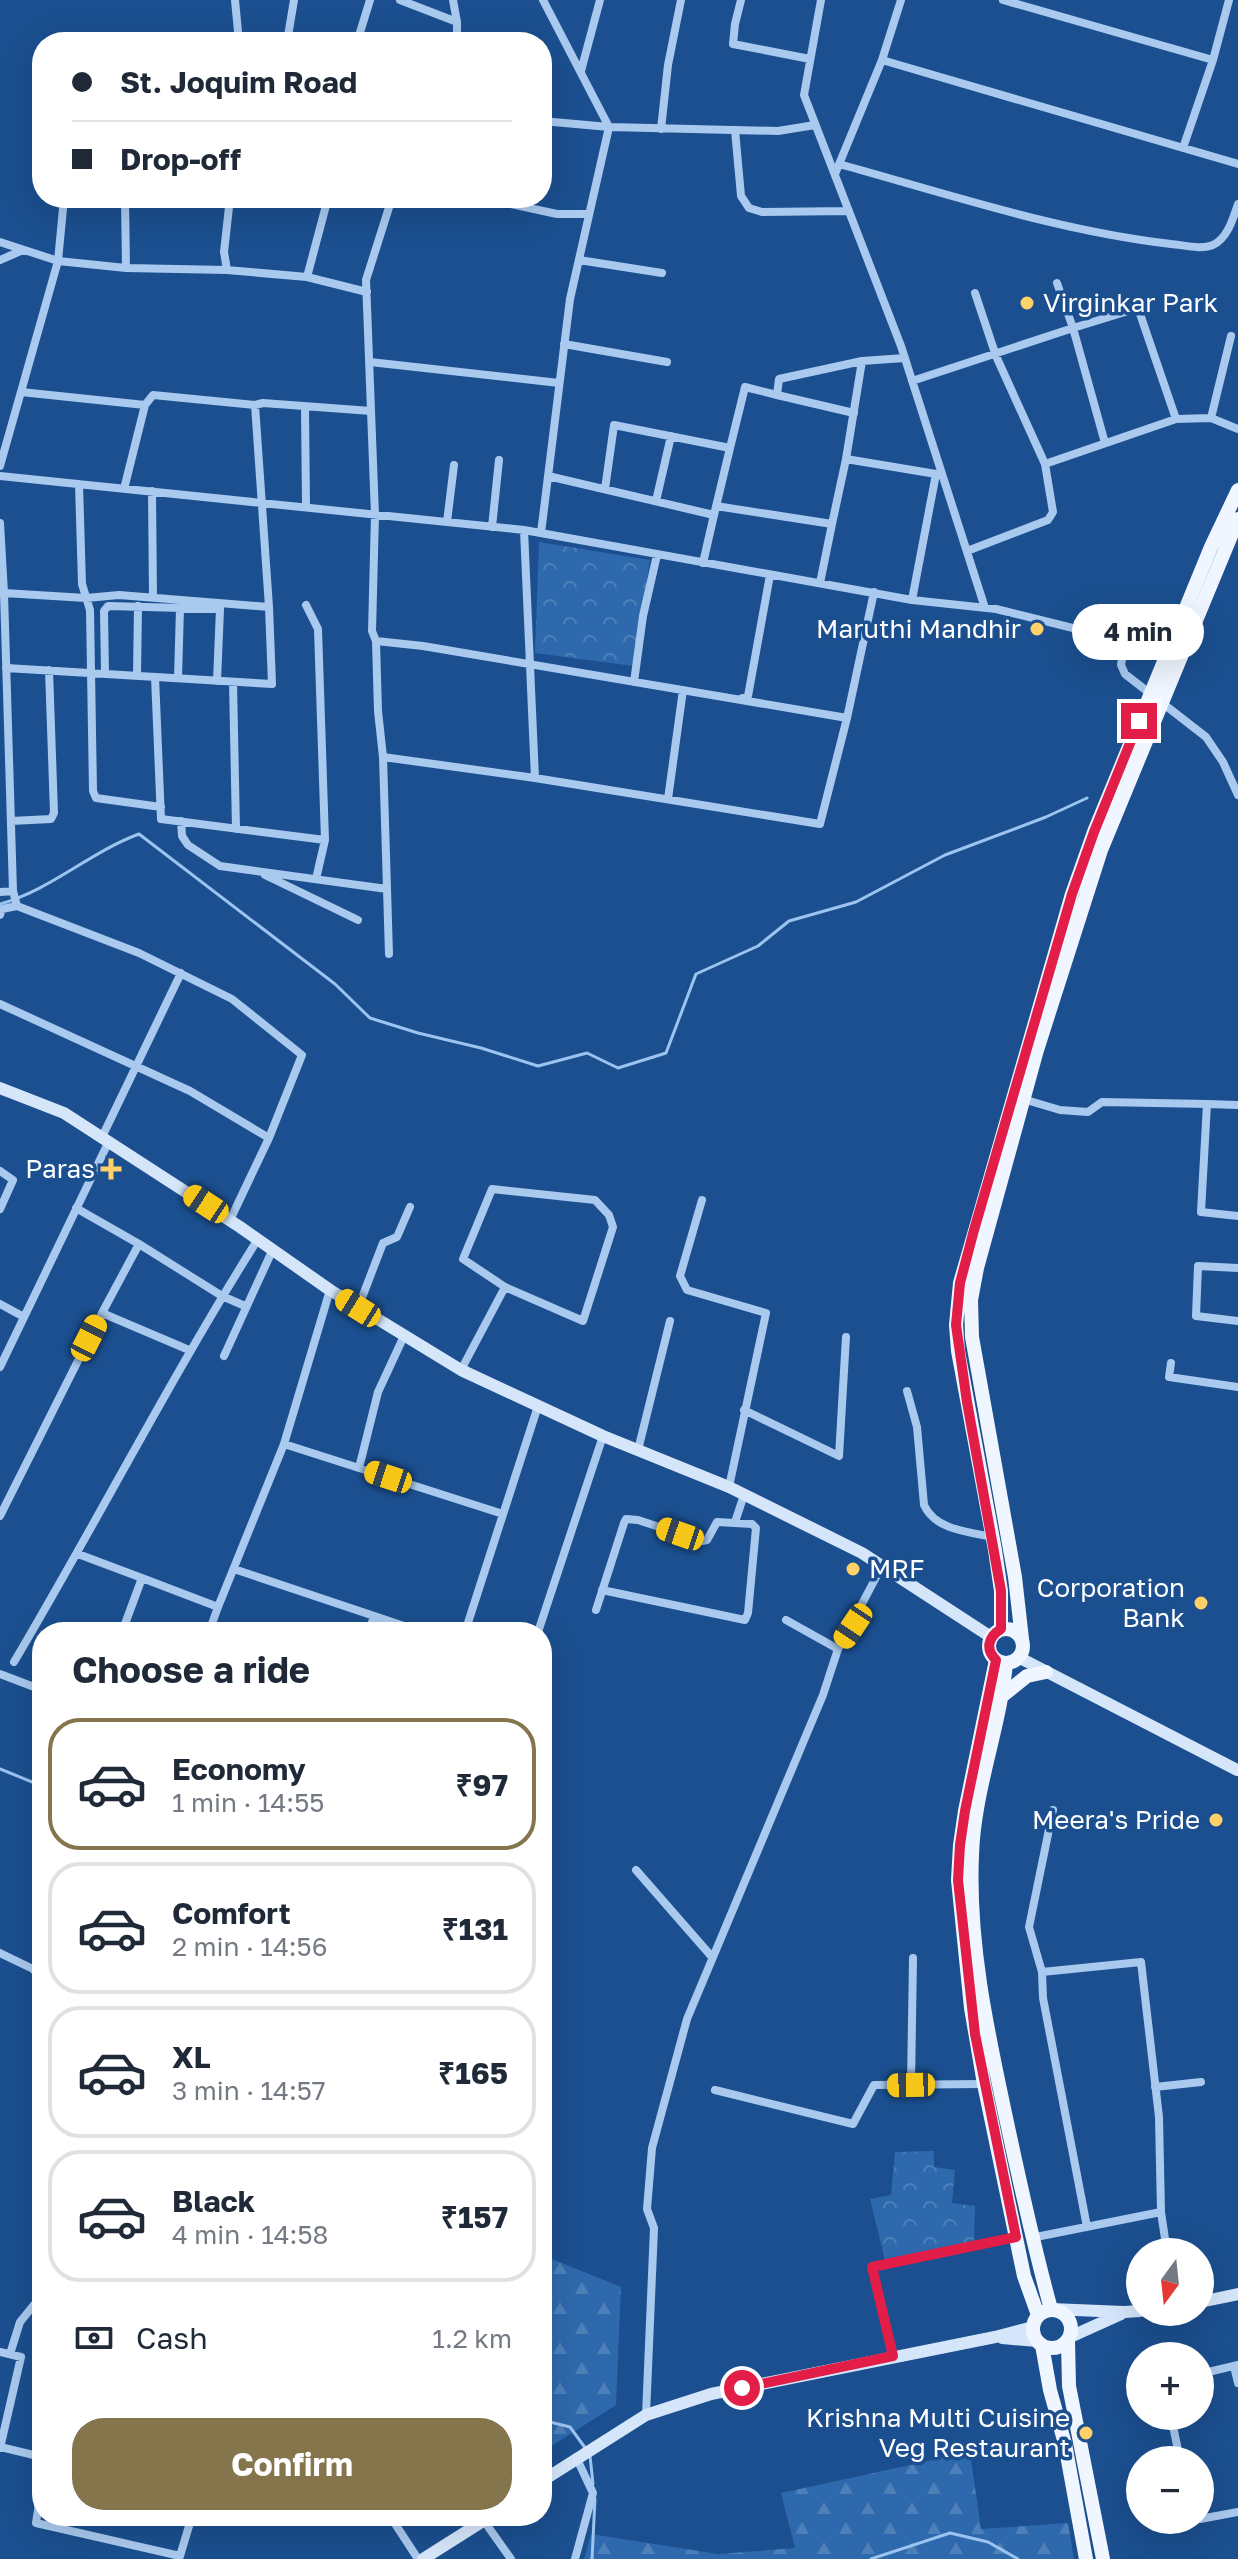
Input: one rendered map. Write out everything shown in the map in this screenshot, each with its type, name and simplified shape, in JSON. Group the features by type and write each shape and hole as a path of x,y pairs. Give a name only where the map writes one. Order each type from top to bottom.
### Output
{"main road":[{"path":"1024,2238 984,2084 971,2008 958,1880 965,1811 1007,1660 1023,1647 1015,1577 972,1337 971,1308 977,1268 1023,1099 1101,850 1156,699 1166,656 1238,490"},
{"path":"1238,519 1094,832 1072,894 960,1283 956,1325 1001,1591 996,1633 990,1652 1046,1672 1238,1769"},
{"path":"0,1088 64,1113 230,1220 330,1290 461,1370 603,1436 729,1487 862,1553 996,1633 1012,1630 1022,1639"},
{"path":"1007,1660 980,1793 972,1853 973,1916 984,2005 1050,2390 1065,2444 1086,2559"},
{"path":"1000,1698 1012,1685 1027,1676 1046,1672"},
{"path":"1214,2299 1238,2294"},
{"path":"1040,2327 1061,2312 1070,2320 1069,2386 1103,2559"},
{"path":"1040,2327 1052,2348 1124,2312"},
{"path":"552,2474 646,2415 711,2394 1124,2312"},
{"path":"426,2558 476,2526"}],"street":[{"path":"235,0 238,32"},
{"path":"289,32 294,0"},
{"path":"360,32 370,0"},
{"path":"400,0 457,22"},
{"path":"453,0 457,32"},
{"path":"541,533 570,299 609,127 543,0"},
{"path":"581,72 600,0"},
{"path":"661,129 668,65 681,0"},
{"path":"741,0 733,44 810,59"},
{"path":"821,0 804,95 905,358 939,474 985,608"},
{"path":"835,174 882,60 901,0"},
{"path":"1003,0 1213,60"},
{"path":"1183,148 1213,60 1229,0"},
{"path":"882,60 1238,164"},
{"path":"552,122 609,127 778,131 815,125"},
{"path":"735,130 741,196 749,208 762,212 849,211"},
{"path":"839,164 1060,224 1145,241 1202,247 1213,245 1223,238 1238,204"},
{"path":"0,466 58,261 63,208"},
{"path":"125,208 126,268"},
{"path":"227,270 224,252 229,208"},
{"path":"307,277 325,208"},
{"path":"389,208 366,280 375,515 372,631 376,641 383,757 389,954"},
{"path":"529,208 557,214 589,214"},
{"path":"0,242 58,261 126,268 227,270 307,277 367,292"},
{"path":"0,260 24,250"},
{"path":"579,260 662,273"},
{"path":"1057,283 1105,443"},
{"path":"967,551 1048,520 1053,512 1045,464 996,354 975,293"},
{"path":"912,381 1138,308 1176,419"},
{"path":"1211,418 1231,336"},
{"path":"564,344 667,362"},
{"path":"777,395 779,379 862,361 905,358"},
{"path":"820,583 846,459 862,361"},
{"path":"370,362 559,383"},
{"path":"703,563 745,387 854,413"},
{"path":"21,392 145,405"},
{"path":"124,489 145,405 153,395 255,405 263,403 371,411"},
{"path":"6,668 272,684 255,405"},
{"path":"305,408 306,507"},
{"path":"1045,464 1176,419 1211,418 1238,429"},
{"path":"0,425 12,425"},
{"path":"605,489 614,425 730,448"},
{"path":"656,501 671,436"},
{"path":"846,459 939,474"},
{"path":"492,527 499,460"},
{"path":"447,522 454,465"},
{"path":"912,600 939,474"},
{"path":"0,476 524,530 912,600 985,608 1125,641 1166,656"},
{"path":"548,476 656,501 832,524"},
{"path":"79,484 82,584 90,610 93,791 96,798 161,807"},
{"path":"152,491 153,597"},
{"path":"0,523 13,891 17,906"},
{"path":"524,530 535,778"},
{"path":"634,682 643,616 657,555"},
{"path":"738,700 748,696 770,575"},
{"path":"383,757 820,824 874,592"},
{"path":"2,593 86,598 119,595 269,607"},
{"path":"306,605 318,629 325,840 316,879"},
{"path":"105,674 104,611 108,606 220,609 217,681"},
{"path":"137,676 138,606"},
{"path":"178,678 180,608"},
{"path":"376,641 423,646 847,718"},
{"path":"1125,641 1121,665 1125,674 1206,737 1223,762 1238,795"},
{"path":"11,821 44,821 51,819 54,813 49,670"},
{"path":"155,677 161,819 325,840"},
{"path":"233,682 236,829"},
{"path":"668,799 683,690"},
{"path":"181,821 182,836 188,845 220,866 387,889"},
{"path":"259,872 358,920"},
{"path":"0,892 13,891"},
{"path":"0,915 2,909 17,906 139,953 232,999 302,1055 269,1138 230,1220"},
{"path":"0,1367 76,1208 136,1066 181,973"},
{"path":"0,1004 190,1091 269,1138"},
{"path":"1023,1099 1060,1110 1088,1112 1102,1102 1238,1105"},
{"path":"1207,1104 1201,1212 1238,1216"},
{"path":"0,1171 13,1180 0,1209"},
{"path":"492,1189 595,1200 609,1215 613,1227 583,1321 505,1287 463,1259 492,1189"},
{"path":"702,1200 680,1276 687,1290 766,1313 729,1487"},
{"path":"358,1308 383,1243 397,1237 410,1207"},
{"path":"76,1208 222,1296 245,1306"},
{"path":"38,1622 189,1350 258,1239"},
{"path":"0,1516 139,1244"},
{"path":"224,1356 273,1249"},
{"path":"1238,1268 1198,1266 1196,1316 1238,1321"},
{"path":"461,1370 505,1287"},
{"path":"213,1622 284,1444 330,1290"},
{"path":"0,1304 24,1317"},
{"path":"102,1313 189,1350"},
{"path":"638,1450 670,1321"},
{"path":"359,1468 378,1392 404,1336"},
{"path":"744,1410 839,1456 846,1337"},
{"path":"1171,1363 1169,1377 1238,1387"},
{"path":"907,1391 917,1427 927,1513 946,1526 993,1537"},
{"path":"468,1622 538,1406"},
{"path":"541,1622 603,1436"},
{"path":"284,1444 503,1514"},
{"path":"735,1522 744,1495"},
{"path":"596,1610 602,1590 626,1519 702,1541 707,1540 717,1522 752,1524 757,1532 745,1620 602,1590"},
{"path":"78,1554 218,1607"},
{"path":"646,2415 654,2228 647,2209 652,2148 687,2019 823,1695 838,1649 853,1626 882,1566"},
{"path":"234,1569 392,1622"},
{"path":"126,1622 142,1578"},
{"path":"372,1622 374,1616"},
{"path":"786,1620 838,1649"},
{"path":"14,1662 32,1632"},
{"path":"0,1674 32,1686"},
{"path":"1053,1810 1029,1927 1042,1972 1043,1998 1087,2227"},
{"path":"636,1870 712,1957"},
{"path":"0,1953 32,1969"},
{"path":"911,2085 913,1958"},
{"path":"1042,1972 1141,1962 1159,2117 1161,2212 1165,2238"},
{"path":"1155,2087 1201,2082"},
{"path":"715,2090 853,2124 874,2085 984,2084"},
{"path":"893,2356 872,2267 1161,2212"},
{"path":"32,2307 20,2322 5,2353 21,2357 4,2416 0,2447 32,2455"},
{"path":"1214,2371 1236,2366 1238,2383"},
{"path":"575,2559 593,2493 576,2457"},
{"path":"1214,2516 1238,2512"},
{"path":"49,2526 180,2556 189,2526"},
{"path":"399,2526 426,2558"},
{"path":"492,2526 511,2559"}],"green space":[{"path":"539,542 650,560 633,666 535,653"},
{"path":"934,2151 934,2167 955,2170 952,2203 975,2206 974,2243 885,2260 870,2199 891,2195 895,2152"},
{"path":"552,2259 621,2287 616,2405 552,2446"},
{"path":"970,2452 981,2529 1068,2523 1074,2559 584,2559 591,2534 718,2554 795,2548 781,2493"}],"waterway":[{"path":"0,904 36,890 139,834 335,984 370,1018 538,1066 587,1053 618,1068 666,1053 696,974 758,946 789,921 856,902 945,855 1087,798"},
{"path":"0,1769 32,1782"},
{"path":"552,2422 570,2427 586,2449"},
{"path":"590,2456 593,2484"},
{"path":"592,2559 595,2499"},
{"path":"871,2559 950,2533 988,2542 1018,2559"}],"place":[{"name":"Virginkar Park","path":"1027,303"},
{"name":"Maruthi Mandhir","path":"1037,629"},
{"name":"Paras","path":"111,1169"},
{"name":"MRF","path":"853,1569"},
{"name":"Corporation Bank","path":"1201,1603"},
{"name":"Meera's Pride","path":"1216,1820"},
{"name":"Krishna Multi Cuisine Veg Restaurant","path":"1086,2433"}],"route":[{"path":"742,2388 893,2356 872,2267 1016,2237 975,2034 958,1880 965,1811 996,1660 990,1652 989,1642 1001,1629 1001,1591 958,1351 957,1304 974,1230 1072,894 1139,721"}]}
